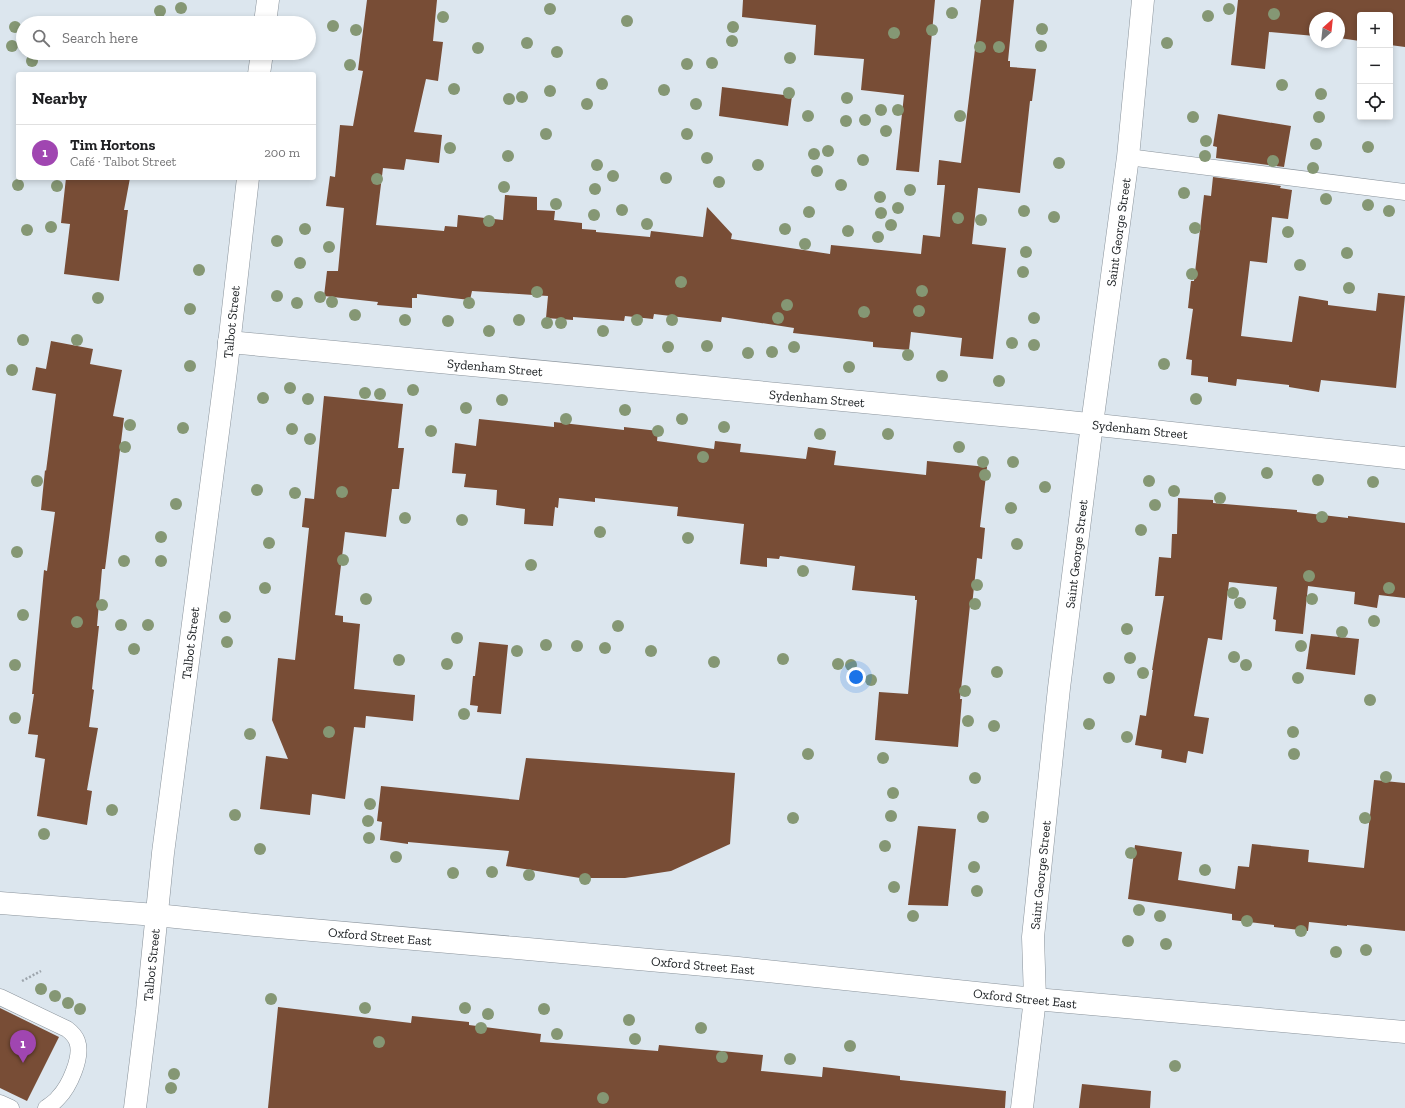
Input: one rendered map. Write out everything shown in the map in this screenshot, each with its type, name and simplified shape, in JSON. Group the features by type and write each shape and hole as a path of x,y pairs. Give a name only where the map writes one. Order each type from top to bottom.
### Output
{"street":[{"path":"266,16 268,0"},
{"name":"Saint George Street","path":"1022,1108 1035,999 1033,937 1059,688 1092,424 1128,157 1143,0"},
{"path":"260,72 261,60"},
{"name":"Talbot Street","path":"135,1108 165,837 229,342 248,180"},
{"name":"Sydenham Street","path":"229,342 1092,424 1405,458"},
{"name":"Oxford Street East","path":"0,903 156,915 255,926 722,967 1035,999 1405,1032"}],"lane":[{"path":"1128,157 1405,192"},
{"path":"0,996 68,1029 74,1034 78,1042 78,1058 74,1072 59,1098 46,1108"},
{"path":"0,1103 11,1108"}],"building":[{"path":"367,0 437,0 433,41 443,42 438,81 426,79 414,132 442,135 439,163 406,159 404,170 383,168 376,225 444,231 445,226 457,227 458,215 503,220 505,195 537,197 537,210 555,211 554,220 582,223 582,229 596,230 596,232 650,237 651,231 703,237 707,207 732,234 731,239 830,254 831,245 921,254 923,235 940,237 945,185 937,185 939,160 961,163 981,0 1014,0 1008,61 1010,61 1010,67 1036,69 1032,101 1030,101 1020,193 978,188 972,244 1006,248 993,359 960,356 962,338 911,332 909,350 873,347 873,342 793,333 794,328 722,317 721,322 654,314 653,319 625,316 624,321 573,317 573,320 546,318 548,296 472,291 470,300 417,294 417,298 412,298 412,308 377,305 378,302 324,296 327,271 338,271 344,208 326,206 330,176 335,177 340,125 353,126 363,71 358,70"},
{"path":"743,0 935,0 919,172 896,170 904,95 861,90 864,59 814,55 816,25 742,17"},
{"path":"1238,0 1405,0 1405,47 1393,45 1393,12 1357,12 1357,41 1345,39 1345,12 1309,12 1309,35 1269,32 1265,69 1231,65"},
{"path":"722,87 792,96 788,126 719,116"},
{"path":"1218,114 1291,126 1284,167 1216,158 1217,147 1213,146"},
{"path":"1213,177 1281,186 1280,188 1292,190 1288,219 1272,217 1267,263 1250,261 1241,336 1292,342 1299,296 1328,301 1328,305 1376,311 1378,293 1405,296 1396,388 1321,380 1319,392 1289,387 1289,385 1237,379 1236,386 1208,382 1208,377 1191,375 1192,360 1186,359 1193,309 1188,308 1191,281 1194,281 1204,195 1211,196"},
{"path":"66,180 130,180 124,210 128,210 119,281 64,274 70,224 61,223"},
{"path":"51,341 93,349 90,364 122,370 113,416 124,418 105,569 102,569 97,626 99,626 92,689 94,690 89,727 98,728 87,790 92,791 87,825 37,816 45,759 35,757 38,735 28,734 34,694 32,694 44,570 47,571 55,512 41,510 56,394 32,390 36,367 46,369"},
{"path":"324,396 403,404 398,448 404,448 399,489 392,489 386,537 345,532 335,615 343,616 343,622 360,624 354,689 415,695 413,721 366,716 365,728 354,727 345,799 312,794 310,815 260,809 266,756 288,759 272,720 278,658 295,660 309,528 302,527 305,498 314,499"},
{"path":"479,419 554,427 554,422 624,430 624,427 658,431 657,441 714,449 715,441 741,444 740,452 806,459 808,447 836,451 834,465 926,475 927,461 987,467 980,527 985,528 982,559 977,558 972,606 970,605 960,699 962,699 958,747 875,740 879,692 908,694 917,600 915,600 915,596 852,590 855,566 780,556 779,559 767,558 767,567 740,564 744,524 677,516 678,507 595,498 595,502 559,498 558,508 555,507 553,526 524,524 525,509 496,505 497,490 464,487 466,474 452,473 455,443 476,446"},
{"path":"1178,498 1213,500 1213,503 1297,510 1297,512 1405,523 1405,598 1379,595 1377,608 1354,604 1355,592 1308,586 1303,634 1275,631 1276,620 1273,619 1277,587 1229,582 1222,640 1208,638 1194,716 1209,718 1203,754 1188,751 1186,763 1161,758 1162,750 1135,745 1140,715 1146,716 1164,596 1155,596 1159,557 1171,558 1172,534 1177,534"},
{"path":"1311,634 1359,639 1355,675 1306,669"},
{"path":"479,642 508,645 501,714 477,712 478,706 470,705"},
{"path":"526,758 735,773 730,844 671,871 625,878 580,878 506,866 509,851 408,842 408,844 380,840 382,822 377,821 381,786 519,800"},
{"path":"1374,780 1405,783 1405,931 1309,922 1308,931 1232,920 1232,914 1128,899 1135,845 1182,852 1178,880 1235,889 1238,866 1249,867 1252,844 1309,850 1308,862 1364,868"},
{"path":"918,826 956,829 948,906 908,905"},
{"path":"278,1007 411,1023 412,1016 469,1022 469,1025 541,1034 540,1042 658,1051 659,1045 763,1055 761,1071 822,1077 823,1067 900,1076 900,1080 1006,1091 1005,1108 268,1108"},
{"path":"0,1008 59,1037 27,1101 0,1088"},
{"path":"1082,1084 1151,1091 1150,1108 1079,1108"}],"place":[{"name":"Tim Hortons","path":"23,1063"}]}
